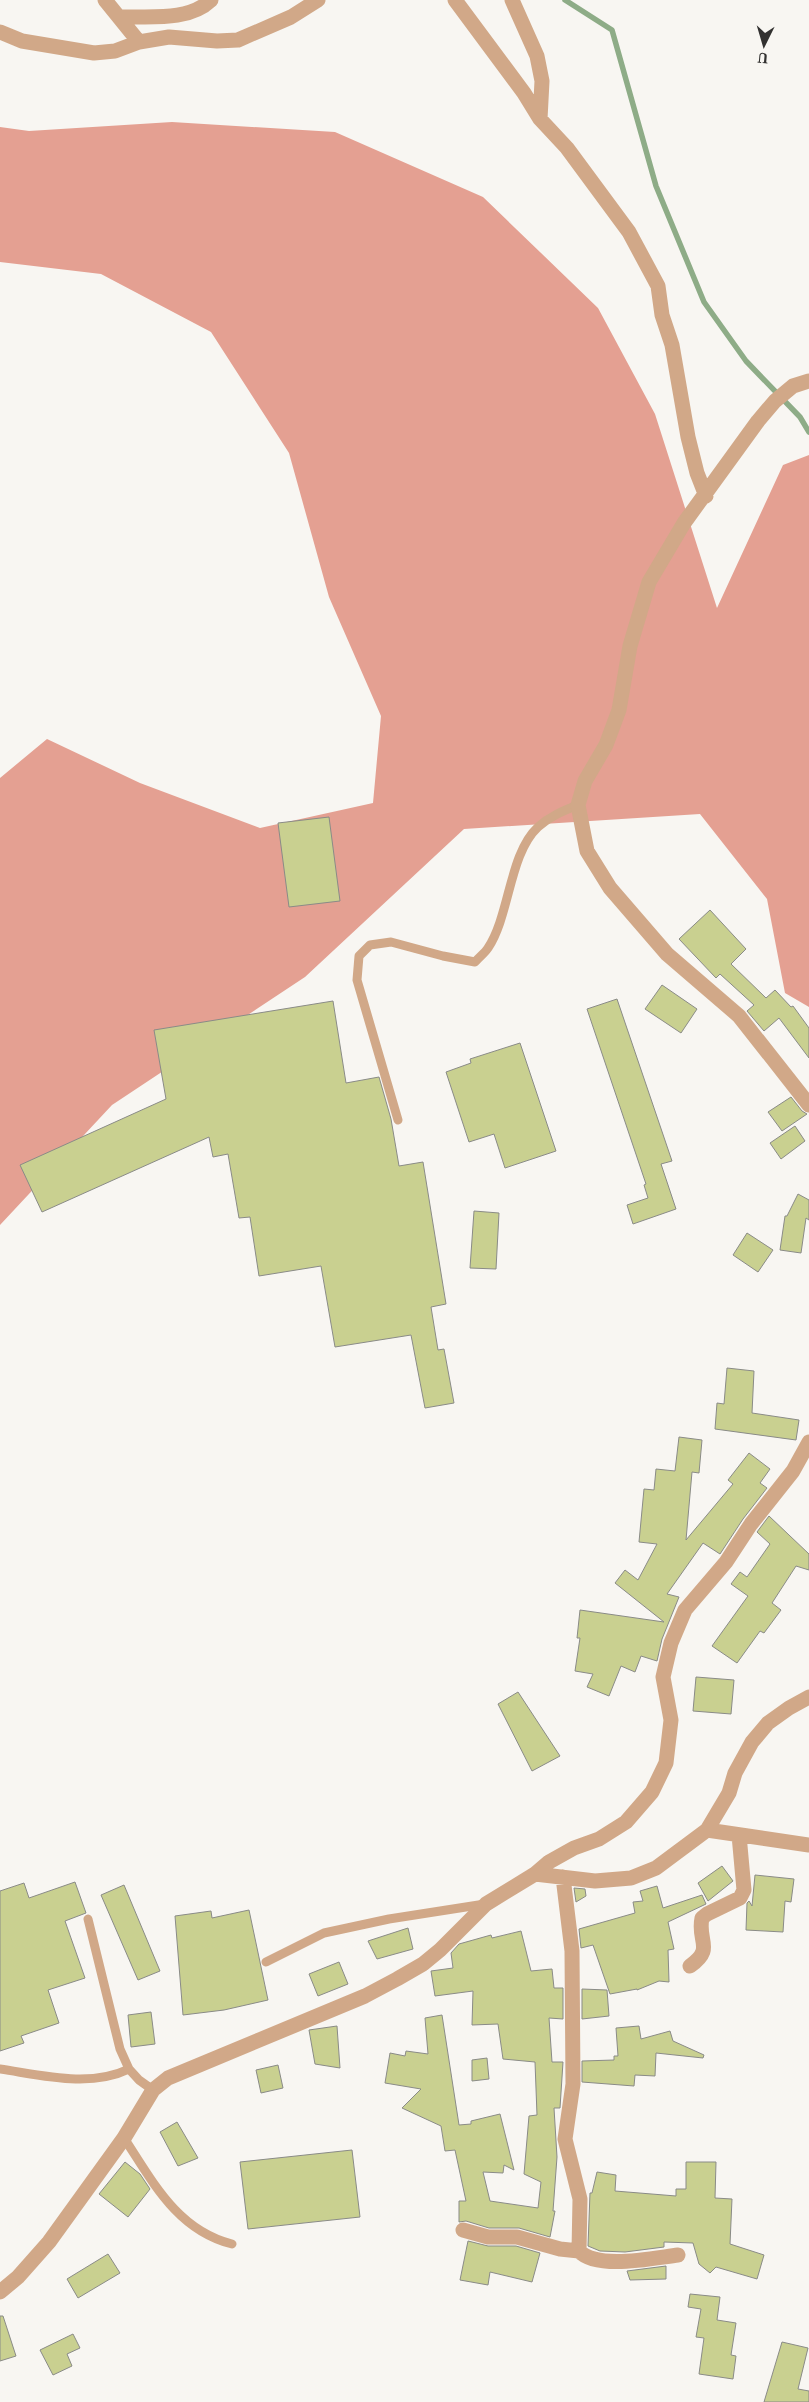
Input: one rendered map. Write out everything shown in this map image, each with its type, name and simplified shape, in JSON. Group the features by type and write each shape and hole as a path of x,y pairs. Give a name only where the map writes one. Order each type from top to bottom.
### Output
{"street":[{"path":"106,0 139,42"},
{"path":"119,17 179,15 204,6 211,0"},
{"path":"0,32 22,41 94,53 115,51 139,42 169,37 217,41 238,40 291,17 318,0"},
{"path":"454,0 524,93 540,119 566,148 629,232 658,286 662,315 672,345 696,473 706,496"},
{"path":"512,0 536,56 542,81 540,119"},
{"path":"809,381 793,386 775,401 758,421 706,496 684,523 649,582 630,646 619,710 606,745 585,781 578,805 587,851 610,888 667,954 739,1016 809,1105"},
{"path":"0,2292 18,2277 49,2242 124,2138 153,2090 177,2073 320,2015 397,1979 434,1954 486,1904 535,1874 549,1862 574,1848 599,1840 626,1822 652,1792 666,1763 671,1720 664,1677 671,1643 685,1610 726,1562 751,1524 793,1472 809,1442"},
{"path":"535,1874 595,1881 630,1878 656,1868 707,1830 729,1793 735,1772 752,1742 768,1723 809,1697"},
{"path":"707,1830 809,1845"},
{"path":"690,1966 701,1958 704,1953 702,1918 740,1898 744,1890 739,1835"},
{"path":"563,1877 572,1951 573,2084 565,2138 580,2199 580,2251"},
{"path":"464,2230 488,2237 517,2237 560,2249 580,2251 590,2259 614,2261 678,2255"}],"lane":[{"path":"398,1120 357,980 359,956 370,945 390,942 475,962 488,948 501,917 520,855 536,829 555,814 578,805"},
{"path":"266,1962 324,1933 389,1919 486,1904"},
{"path":"88,1918 120,2049 129,2070 153,2090"},
{"path":"0,2069 63,2077 97,2078 116,2076 129,2070"},
{"path":"124,2138 168,2204 199,2231 232,2244"}],"shaded area":[{"path":"172,122 335,132 483,197 598,308 655,414 717,608 783,465 809,455 809,1007 785,993 767,899 700,814 464,829 305,977 112,1105 0,1225 0,778 47,739 140,783 260,828 373,803 381,716 329,597 289,453 211,332 101,274 0,262 0,127 29,131"}],"building":[{"path":"329,817 340,901 289,907 278,823"},
{"path":"710,910 746,949 731,964 766,998 775,990 791,1007 793,1006 809,1028 809,1058 779,1018 764,1031 747,1011 754,1005 720,974 716,978 679,939"},
{"path":"662,985 697,1009 681,1033 645,1009"},
{"path":"617,999 672,1161 661,1164 676,1209 633,1224 627,1205 648,1198 644,1185 646,1184 587,1009"},
{"path":"333,1001 346,1083 379,1077 391,1119 399,1166 423,1162 446,1304 431,1307 438,1350 444,1349 454,1403 425,1408 411,1335 335,1347 321,1266 259,1276 250,1217 239,1218 228,1154 213,1157 209,1137 42,1212 20,1165 166,1099 154,1030"},
{"path":"520,1043 556,1151 505,1168 494,1134 469,1142 446,1072 471,1063 470,1059"},
{"path":"791,1097 802,1111 807,1114 782,1131 768,1112"},
{"path":"795,1126 805,1141 781,1159 770,1143"},
{"path":"798,1194 809,1200 809,1220 806,1218 801,1253 780,1250 785,1216 787,1216"},
{"path":"474,1211 499,1213 496,1269 470,1268"},
{"path":"747,1233 773,1250 758,1272 733,1255"},
{"path":"727,1368 754,1371 752,1413 799,1420 796,1440 715,1429 717,1403 724,1404"},
{"path":"679,1437 702,1440 699,1473 692,1472 686,1540 733,1484 728,1480 749,1453 770,1469 760,1483 767,1488 743,1519 720,1554 703,1543 667,1594 679,1597 662,1639 657,1661 641,1656 635,1672 621,1666 609,1696 587,1687 593,1674 575,1671 580,1638 577,1638 580,1610 664,1622 615,1583 625,1570 638,1580 657,1544 639,1542 644,1489 654,1490 656,1469 675,1471"},
{"path":"769,1516 809,1554 809,1570 796,1566 772,1603 781,1610 764,1633 760,1631 737,1663 712,1646 748,1596 731,1584 740,1572 747,1577 770,1544 757,1532"},
{"path":"696,1677 734,1680 731,1714 693,1711"},
{"path":"518,1692 560,1756 532,1771 498,1704"},
{"path":"722,1866 733,1881 708,1901 698,1883"},
{"path":"755,1875 794,1879 791,1902 785,1901 783,1932 746,1930 747,1903 749,1901 752,1906"},
{"path":"75,1882 86,1913 65,1921 85,1978 48,1990 59,2023 21,2036 24,2043 0,2051 0,1891 24,1883 29,1898"},
{"path":"124,1885 160,1971 138,1980 101,1895"},
{"path":"657,1886 663,1908 702,1895 706,1904 668,1922 674,1949 668,1950 669,1982 659,1981 637,1990 610,1994 593,1945 581,1948 579,1929 635,1913 633,1902 643,1901 640,1891"},
{"path":"574,1888 585,1889 586,1896 576,1902"},
{"path":"249,1910 268,2000 224,2010 183,2015 175,1916 211,1911 212,1918"},
{"path":"408,1928 413,1949 377,1959 368,1941"},
{"path":"521,1931 531,1971 552,1969 554,1988 563,1988 563,2019 549,2018 552,2062 563,2062 560,2108 554,2108 557,2157 553,2211 555,2211 550,2237 519,2228 489,2228 466,2221 459,2222 459,2201 466,2201 455,2150 445,2151 441,2126 402,2108 421,2089 385,2083 390,2053 405,2056 406,2051 428,2054 425,2018 442,2015 459,2125 471,2124 471,2121 500,2114 514,2170 504,2165 503,2173 483,2172 490,2201 538,2208 541,2182 524,2174 529,2116 537,2115 535,2062 503,2059 498,2024 472,2025 473,1991 435,1996 431,1971 453,1968 451,1953 459,1944 491,1935 492,1938"},
{"path":"339,1962 348,1984 318,1996 309,1974"},
{"path":"582,1989 607,1990 609,2016 582,2019"},
{"path":"151,2012 155,2044 131,2047 128,2015"},
{"path":"337,2026 340,2068 315,2064 309,2030"},
{"path":"639,2026 641,2039 670,2031 673,2041 704,2055 703,2058 656,2053 655,2076 635,2075 634,2086 582,2082 582,2061 614,2060 614,2056 618,2056 616,2028"},
{"path":"487,2058 489,2079 472,2081 472,2060"},
{"path":"278,2065 283,2088 261,2093 256,2070"},
{"path":"177,2122 198,2158 178,2166 160,2132"},
{"path":"352,2150 360,2217 248,2229 240,2162"},
{"path":"125,2162 140,2174 150,2189 128,2217 99,2194"},
{"path":"686,2162 716,2162 715,2198 732,2199 730,2244 764,2255 757,2279 716,2267 710,2273 699,2264 693,2243 664,2242 664,2247 625,2252 600,2251 588,2246 590,2193 592,2193 597,2172 616,2175 615,2191 676,2196 676,2189 686,2189"},
{"path":"468,2241 488,2246 516,2246 540,2253 532,2282 490,2272 488,2285 460,2280"},
{"path":"108,2254 120,2273 78,2298 67,2279"},
{"path":"666,2266 666,2279 630,2280 627,2271"},
{"path":"690,2294 720,2297 717,2320 736,2323 731,2355 736,2356 733,2379 699,2374 704,2338 696,2337 701,2309 688,2307"},
{"path":"0,2316 3,2316 16,2356 0,2361"},
{"path":"73,2334 80,2348 67,2354 72,2366 53,2375 40,2350"},
{"path":"782,2342 808,2348 798,2389 809,2391 809,2402 764,2402"}],"waterway":[{"path":"565,0 612,30 656,186 704,302 746,361 800,417 809,432"}]}
